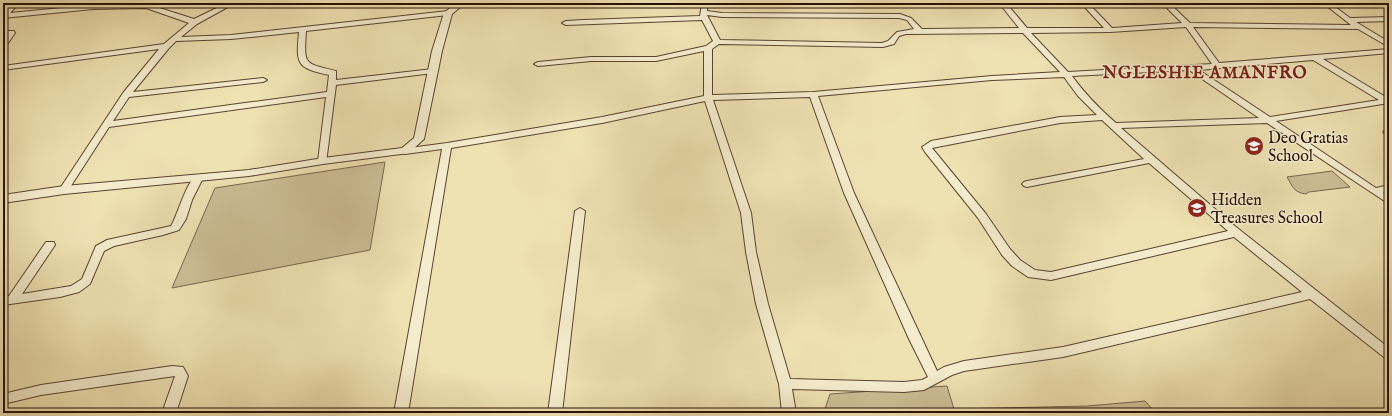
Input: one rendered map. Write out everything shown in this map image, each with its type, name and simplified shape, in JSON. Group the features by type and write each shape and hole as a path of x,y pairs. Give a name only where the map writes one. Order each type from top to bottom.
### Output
{"street":[{"path":"3,16 16,3"},
{"path":"64,190 126,95 166,46 194,22 232,3"},
{"path":"174,39 232,36 448,13 461,3"},
{"path":"705,3 703,15 717,42"},
{"path":"1002,3 1055,64 1066,74 1082,95 1152,160 1235,233 1389,355"},
{"path":"1084,3 1110,30"},
{"path":"1165,3 1188,25 1217,66"},
{"path":"1326,3 1348,20 1389,44"},
{"path":"3,16 95,5 149,5 194,22"},
{"path":"405,151 419,139 433,71 448,13"},
{"path":"566,23 703,15 891,15 909,19 920,31"},
{"path":"1348,20 1389,19"},
{"path":"538,64 592,60 656,59 708,48 717,42 883,45 891,42 894,35 898,33 920,31 1110,30 1188,25 1359,27"},
{"path":"303,29 301,55 303,62 314,69 333,74 323,161"},
{"path":"3,44 11,33"},
{"path":"3,68 166,46"},
{"path":"708,48 706,73 708,98 746,212 751,252 762,304 785,384 789,413"},
{"path":"5,201 64,190 249,173 323,161 447,146 602,120 708,98 813,94 992,78 1191,68 1389,51"},
{"path":"1314,57 1388,102"},
{"path":"1191,68 1389,201"},
{"path":"332,83 433,71"},
{"path":"126,95 263,80"},
{"path":"106,125 331,94"},
{"path":"813,94 849,193 915,340 935,379"},
{"path":"1115,126 1269,120 1388,102"},
{"path":"1106,117 1050,121 931,144 927,147 989,225 1006,252 1025,270 1040,276 1051,276 1087,269 1235,233"},
{"path":"401,413 447,146"},
{"path":"1027,184 1152,160"},
{"path":"6,301 60,293 75,289 86,281 100,249 111,243 175,228 181,219 187,200 198,178"},
{"path":"1374,191 1389,188"},
{"path":"555,413 580,211"},
{"path":"6,301 50,245"},
{"path":"785,384 904,387 924,385 948,371 964,366 1056,354 1225,316 1313,294"},
{"path":"3,399 41,390 179,371 182,376 169,413"}],"shaded area":[{"path":"385,162 370,250 172,288 215,188"},
{"path":"1332,171 1350,187 1309,192 1306,194 1298,192 1292,186 1287,177"},
{"path":"947,386 954,409 1087,406 1145,401 1156,413 824,412 830,394"}],"waterway":[{"path":"1389,131 1384,132 1389,135"}],"place":[{"name":"Deo Gratias School","path":"1254,146"},
{"name":"Hidden Treasures School","path":"1197,208"}],"district":[{"name":"NGLESHIE AMANFRO","path":"1205,72"}]}
